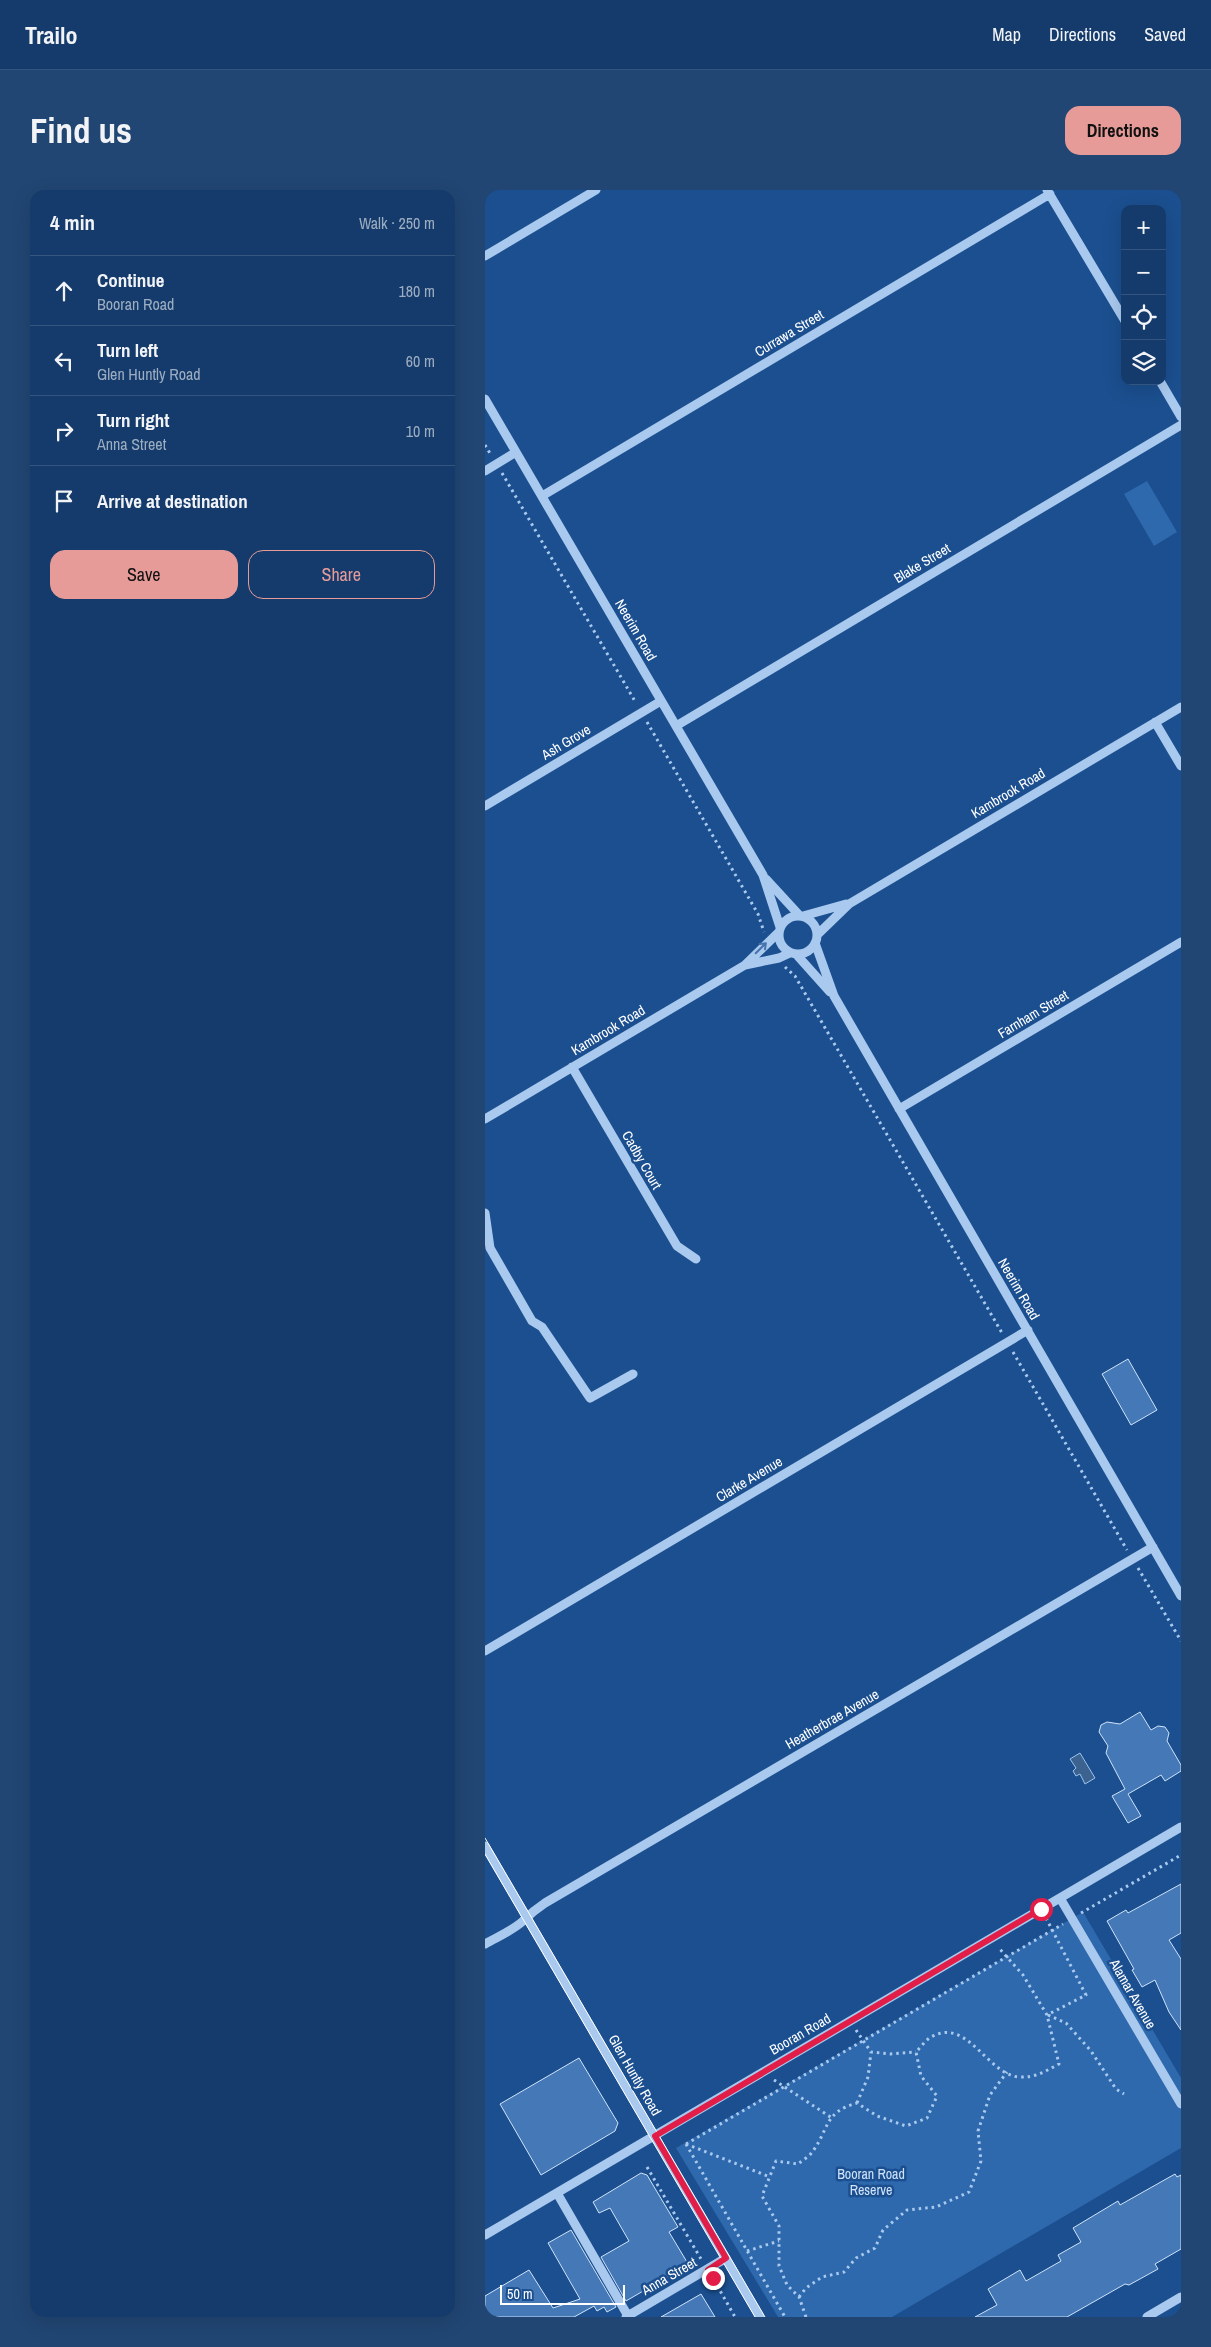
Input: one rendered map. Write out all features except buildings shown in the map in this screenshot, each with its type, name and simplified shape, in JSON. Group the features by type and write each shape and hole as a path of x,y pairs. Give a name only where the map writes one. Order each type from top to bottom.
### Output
{"street":[{"path":"485,256 596,190"},
{"path":"1049,192 1121,314"},
{"name":"Currawa Street","path":"542,496 1049,192"},
{"path":"1162,385 1181,417"},
{"name":"Neerim Road","path":"485,399 763,875 802,916"},
{"name":"Blake Street","path":"676,726 1181,424"},
{"path":"485,471 516,452"},
{"name":"Ash Grove","path":"485,806 661,701"},
{"name":"Kambrook Road","path":"816,939 849,904 1181,707"},
{"path":"1155,722 1181,766"},
{"name":"Neerim Road","path":"763,875 779,930"},
{"name":"Kambrook Road","path":"802,916 849,904"},
{"path":"802,916 813,924 816,939 807,952 793,953 781,944 779,930 788,918 802,916"},
{"name":"Kambrook Road","path":"485,1119 745,965 779,930"},
{"name":"Neerim Road","path":"816,939 834,996 1181,1596"},
{"name":"Farnham Street","path":"899,1110 1181,942"},
{"name":"Neerim Road","path":"793,953 834,996"},
{"name":"Kambrook Road","path":"745,965 793,953"},
{"name":"Cadby Court","path":"572,1067 677,1246 696,1258"},
{"path":"485,1213 490,1248 532,1321 542,1327 590,1398 633,1374"},
{"name":"Clarke Avenue","path":"485,1651 1028,1330"},
{"name":"Heatherbrae Avenue","path":"485,1944 513,1928 545,1903 1153,1547"},
{"name":"Booran Road","path":"485,2235 1181,1827"},
{"name":"Glen Huntly Road","path":"485,1846 760,2317"},
{"name":"Alamar Avenue","path":"1060,1898 1181,2104"},
{"path":"557,2193 627,2316"},
{"name":"Anna Street","path":"627,2316 726,2258"},
{"path":"1147,2317 1181,2297"}],"path":[{"path":"485,445 758,914 763,931 769,940"},
{"path":"779,958 785,968 795,976 1128,1550"},
{"path":"1138,1568 1181,1641"},
{"path":"686,2144 1181,1855"},
{"path":"1041,1909 1086,1995 1047,2015"},
{"path":"871,2052 890,2054 916,2052 932,2036 946,2032 971,2041 991,2063 1017,2077 1040,2075 1059,2064 1047,2015 1023,1974 990,1939"},
{"path":"1047,2015 1066,2022 1091,2051 1115,2088 1124,2094"},
{"path":"850,2021 871,2052 868,2077 857,2103"},
{"path":"806,2317 799,2297 787,2285 779,2266 779,2226 761,2196 776,2161 798,2164 813,2151 825,2126 842,2107 857,2103 877,2116 906,2126 927,2118 937,2096 921,2076 916,2052"},
{"path":"763,2072 832,2118"},
{"path":"799,2297 806,2288 822,2276 844,2272 856,2258 875,2248 883,2230 907,2210 936,2207 969,2192 981,2161 977,2131 990,2095 1007,2072"},
{"path":"686,2144 769,2177"},
{"path":"686,2144 785,2317"},
{"path":"647,2167 735,2317"},
{"path":"747,2251 779,2241"}],"green space":[{"path":"1147,481 1177,532 1154,546 1124,494"},
{"name":"Booran Road Reserve","path":"1083,1912 1181,2078 1181,2148 892,2317 778,2317 676,2148"}],"shaded area":[{"path":"1080,1753 1095,1778 1085,1784 1080,1774 1076,1776 1073,1771 1076,1768 1070,1759"}],"tram line":[{"path":"485,1838 765,2317"},
{"path":"485,1854 755,2317"}],"route":[{"path":"713,2278 708,2270 726,2258 655,2136 1041,1909"}]}
